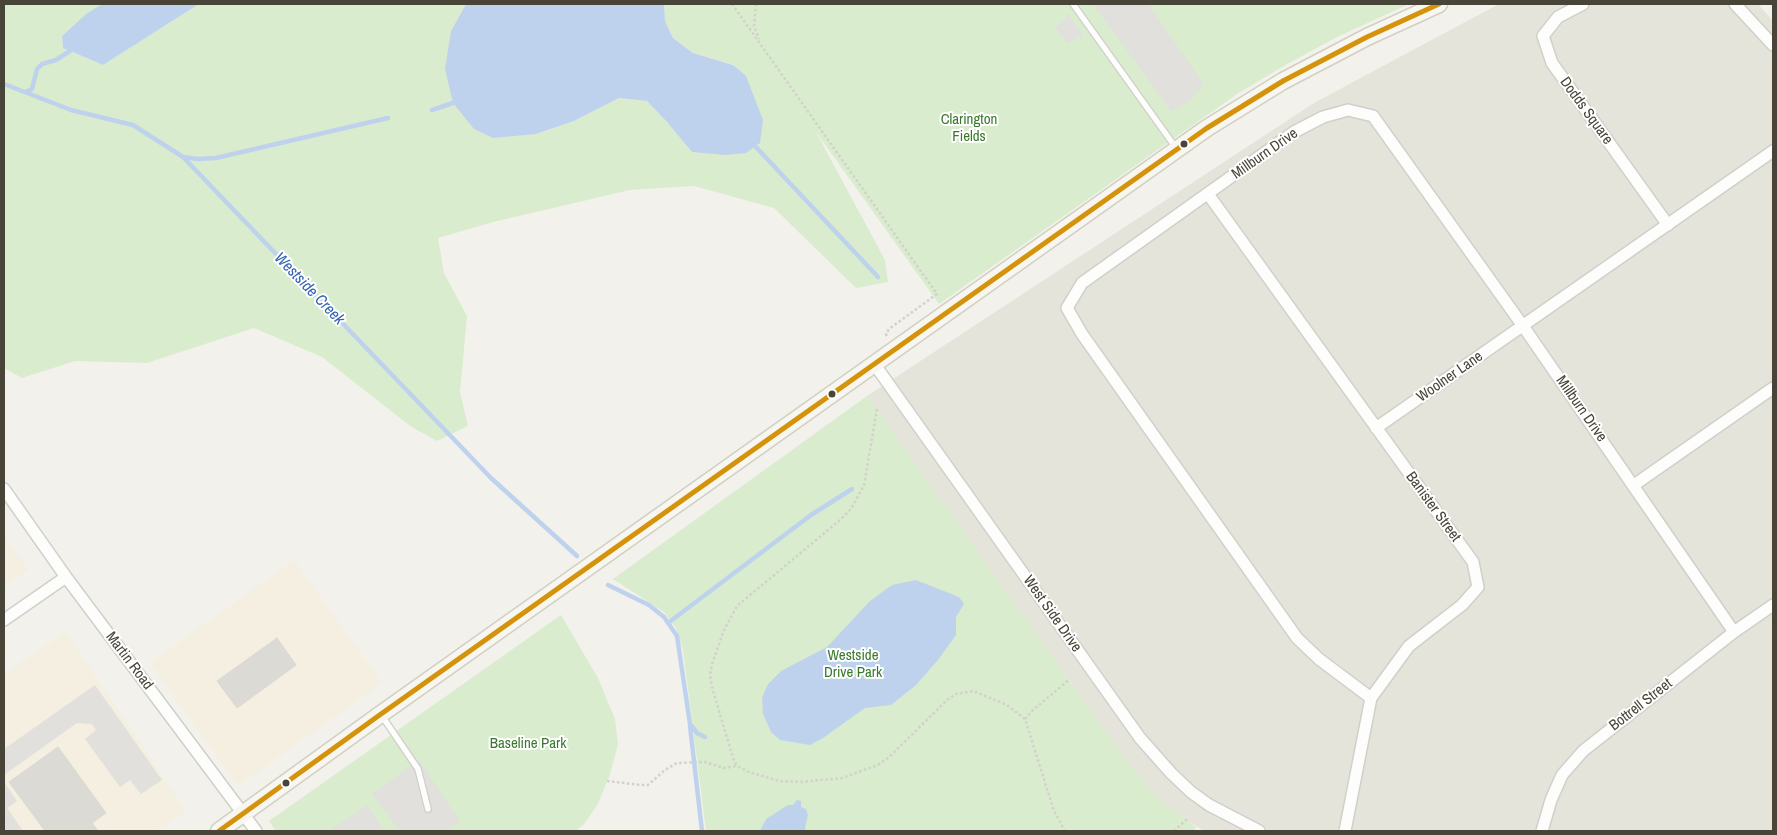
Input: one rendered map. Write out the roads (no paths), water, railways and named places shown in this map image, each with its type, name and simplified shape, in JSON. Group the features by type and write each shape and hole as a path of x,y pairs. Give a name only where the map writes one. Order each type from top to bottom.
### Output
{"street":[{"path":"218,831 1207,128 1283,81 1367,37 1439,4"},
{"name":"Dodds Square","path":"1584,4 1558,17 1543,36 1552,63 1668,225"},
{"path":"1735,4 1773,45"},
{"name":"Millburn Drive","path":"1371,698 1319,659 1297,638 1082,334 1067,308 1082,284 1294,132 1323,118 1348,110 1373,116 1523,326 1734,632"},
{"path":"1523,326 1773,151"},
{"name":"Banister Street","path":"1208,194 1473,562 1478,587 1462,605 1409,646 1371,698 1345,831"},
{"name":"Woolner Lane","path":"1376,428 1523,326"},
{"name":"West Side Drive","path":"875,365 1150,751 1191,792 1209,805 1259,831"},
{"path":"1634,485 1773,388"},
{"name":"Martin Road","path":"4,490 66,577 256,831"},
{"path":"4,620 66,577"},
{"name":"Bottrell Street","path":"1542,831 1551,800 1562,774 1582,751 1734,632 1773,605"}],"lane":[{"path":"1073,4 1178,150"},
{"path":"381,714 418,769 428,810"}],"water":[{"path":"102,4 199,4 103,65 63,48 62,36 86,14"},
{"path":"466,4 664,4 665,21 673,38 693,53 733,65 746,76 763,120 760,143 746,153 725,155 692,152 647,101 619,98 574,121 536,134 493,138 474,129 453,103 445,69 451,31"},
{"path":"916,580 959,597 964,604 956,617 956,635 938,660 916,685 891,705 865,708 810,745 780,740 771,732 763,714 762,698 768,684 781,671 827,647 870,601 892,585"},
{"path":"797,800 801,801 801,807 806,809 808,815 806,831 760,831 766,819 788,805 793,805"}],"waterway":[{"path":"26,92 32,89 37,69 42,64 56,60 70,51"},
{"name":"Westside Creek","path":"4,84 71,110 133,125 183,157 491,478 577,556"},
{"path":"432,110 453,103"},
{"path":"183,157 198,159 216,158 388,118"},
{"path":"755,146 878,277"},
{"path":"668,623 811,515 852,489"},
{"path":"608,585 649,605 664,617 677,636 690,724 697,733 705,737"},
{"path":"690,726 702,831"}],"park label":[{"name":"Clarington Fields","path":"969,128"},
{"name":"Westside Drive Park","path":"853,664"},
{"name":"Baseline Park","path":"528,744"}]}
